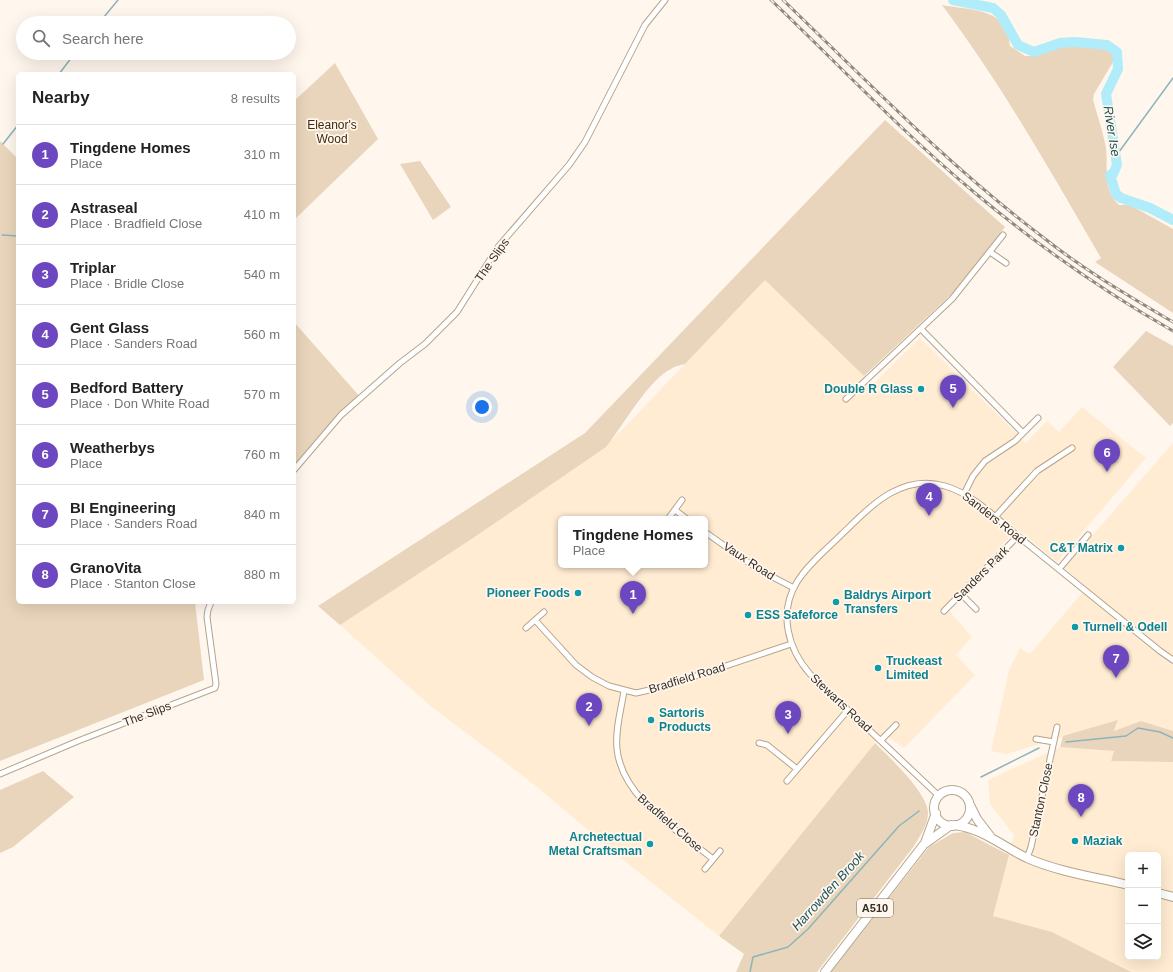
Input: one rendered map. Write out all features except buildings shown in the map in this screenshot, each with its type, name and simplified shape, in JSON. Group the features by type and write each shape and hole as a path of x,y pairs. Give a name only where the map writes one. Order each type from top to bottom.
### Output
{"main road":[{"path":"991,836 977,820 963,794 950,790 939,796 935,804 936,813 942,822 976,830 991,836 1027,858 1045,865 1125,884"},
{"path":"953,825 967,818 970,805"},
{"name":"A510","path":"825,972 925,843 936,813"},
{"name":"A510","path":"925,843 953,825"},
{"path":"1161,894 1173,897"}],"street":[{"name":"The Slips","path":"296,468 341,415 400,362 425,344 457,312 498,246 569,165 581,148 645,25 665,0"},
{"path":"846,399 962,289 1003,235"},
{"path":"990,252 1006,263"},
{"path":"921,329 1023,433"},
{"path":"964,494 974,476 985,461 1023,433 1038,418"},
{"path":"994,517 1037,471 1072,448"},
{"name":"Sanders Road","path":"794,588 804,573 818,558 873,504 890,492 909,484 928,483 945,485 964,494 994,517 1153,646 1173,660"},
{"path":"670,516 682,500"},
{"path":"675,510 683,516"},
{"name":"Vaux Road","path":"708,534 759,570 794,588"},
{"name":"Sanders Park","path":"944,611 1018,536"},
{"path":"1059,569 1088,536"},
{"name":"Stewarts Road","path":"794,588 787,617 788,633 791,644 802,666 939,796"},
{"path":"961,594 976,609"},
{"name":"The Slips","path":"0,774 78,741 214,688 216,684 207,617 210,604"},
{"path":"526,628 544,612"},
{"name":"Bradfield Road","path":"535,620 585,672 609,686 636,693 663,687 791,644"},
{"name":"Bradfield Close","path":"624,691 617,747 620,766 626,781 643,802 712,860"},
{"path":"787,781 848,710"},
{"path":"881,740 896,725"},
{"name":"Stanton Close","path":"1027,858 1031,847 1057,727"},
{"path":"1036,739 1054,742"},
{"path":"760,743 767,745 797,769"},
{"name":"Bradfield Close","path":"705,869 720,851"}],"shaded area":[{"path":"765,280 873,384 920,338 1026,443 1047,421 1059,432 1082,407 1146,458 1057,562 1017,529 945,606 972,637 956,655 975,675 904,748 883,733 719,936 622,859 536,786 428,704 340,625 596,453 619,433"},
{"path":"1173,443 1173,731 1141,721 1114,732 1118,721 1006,754 991,751 1009,670 1020,648 1030,654 1087,587 1064,568"},
{"path":"1060,747 1114,751 1111,761 1173,762 1173,972 1131,972 1052,932 993,916 1014,835 990,804 988,780"}],"green space":[{"path":"942,5 975,10 992,15 1004,25 1010,46 1025,56 1035,56 1061,47 1085,47 1110,50 1116,57 1094,94 1093,100 1105,143 1108,184 1113,198 1119,205 1130,205 1173,229 1173,313 1095,262 1101,258 1045,161 985,66"},
{"name":"Eleanor's Wood","path":"335,63 378,139 296,218 296,99"},
{"path":"885,120 1005,227 958,288 864,376 765,280 685,364 673,368 663,374 654,383 636,404 606,447 473,538 340,625 318,606 585,433"},
{"path":"0,141 16,157 16,604 195,604 204,680 0,761"},
{"path":"420,161 451,207 433,220 400,164"},
{"path":"296,324 361,398 341,415 296,468"},
{"path":"1146,331 1173,346 1173,423 1170,426 1113,367"},
{"path":"1118,720 1114,731 1141,721 1173,731 1173,762 1111,761 1114,751 1060,747 1063,736"},
{"path":"875,743 907,776 922,796 926,805 928,817 919,838 817,972 736,972 744,954 719,936"},
{"path":"43,771 74,797 13,847 0,853 0,790"},
{"path":"965,832 1009,855 993,916 1052,932 1131,972 831,972 929,847 953,833"}],"waterway":[{"path":"105,16 118,0"},
{"name":"River Ise","path":"953,0 993,8 1001,15 1018,45 1034,52 1060,43 1075,42 1107,45 1117,52 1118,69 1106,94 1117,165 1113,174 1110,175 1116,194 1121,198 1150,208 1173,220"},
{"path":"61,72 70,60"},
{"path":"1116,156 1173,78"},
{"path":"3,144 16,128"},
{"path":"2,235 16,236"},
{"name":"Harrowden Brook","path":"1066,742 1126,736 1138,728 1160,732 1173,738"},
{"name":"Harrowden Brook","path":"981,777 1039,748"},
{"name":"Harrowden Brook","path":"750,972 753,957 788,947 808,929 899,826 919,811"}],"railway":[{"path":"771,0 922,147 998,212 1046,249 1121,300 1173,331"},
{"path":"783,0 910,123 1009,211 1075,261 1173,322"}],"place":[{"name":"Double R Glass","path":"921,389"},
{"name":"Bedford Battery","path":"953,408"},
{"name":"Weatherbys","path":"1107,472"},
{"name":"Gent Glass","path":"929,516"},
{"name":"C&T Matrix","path":"1121,548"},
{"name":"Pioneer Foods","path":"578,593"},
{"name":"Baldrys Airport Transfers","path":"836,602"},
{"name":"Tingdene Homes","path":"633,614"},
{"name":"ESS Safeforce","path":"748,615"},
{"name":"Turnell & Odell","path":"1075,627"},
{"name":"Truckeast Limited","path":"878,668"},
{"name":"BI Engineering","path":"1116,678"},
{"name":"Sartoris Products","path":"651,720"},
{"name":"Astraseal","path":"589,726"},
{"name":"Triplar","path":"788,734"},
{"name":"GranoVita","path":"1081,817"},
{"name":"Maziak","path":"1075,841"},
{"name":"Archetectual Metal Craftsman","path":"650,844"}]}
